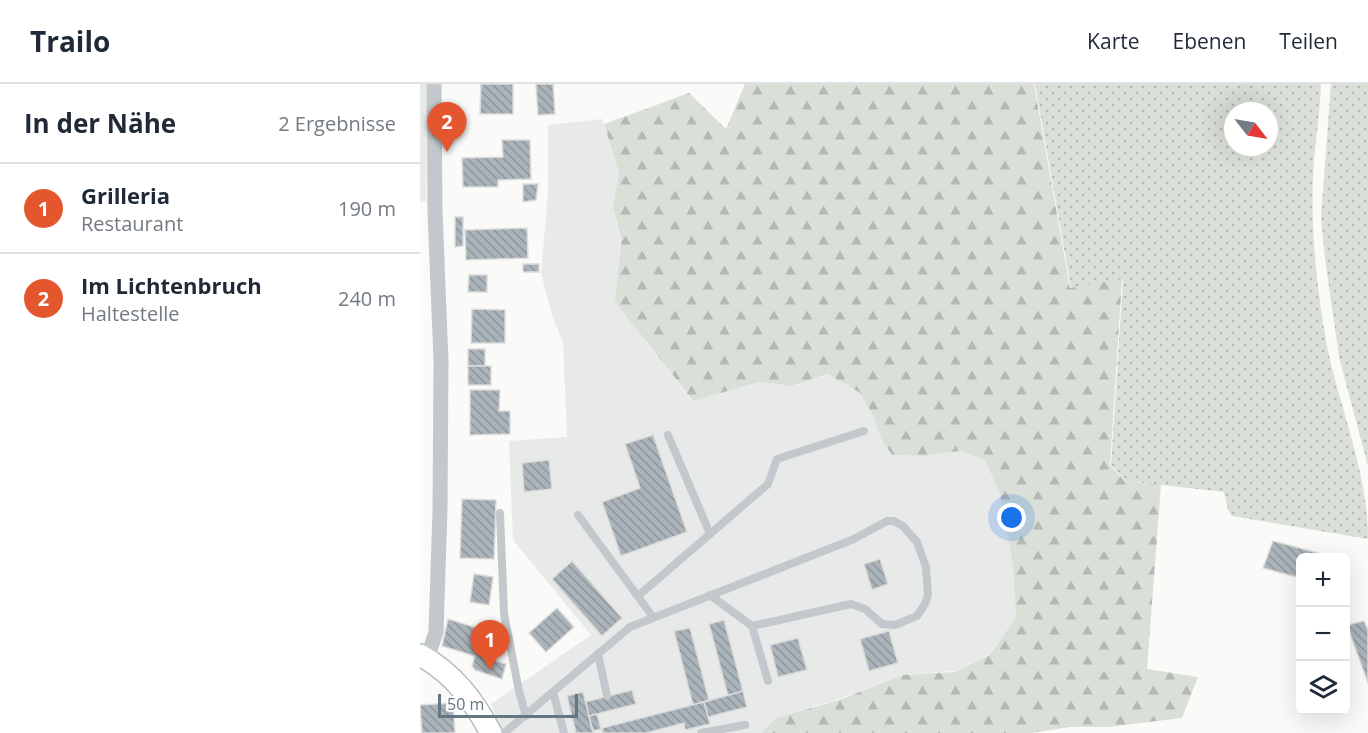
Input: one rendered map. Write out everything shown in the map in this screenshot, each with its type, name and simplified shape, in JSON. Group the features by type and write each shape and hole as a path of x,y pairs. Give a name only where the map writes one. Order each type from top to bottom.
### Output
{"main road":[{"path":"423,657 463,688 491,733"}],"street":[{"path":"423,657 436,632 440,510 441,361 435,211 434,84"}],"lane":[{"path":"638,596 768,484 777,459 864,430"},
{"path":"668,435 710,534"},
{"path":"500,513 504,614 526,716"},
{"path":"578,515 653,617"},
{"path":"504,733 630,627 854,538 886,521 894,521 903,526 917,542 926,567 928,583 925,604 917,616 895,625 882,624 865,609 851,604 752,626"},
{"path":"710,595 752,626 768,681"},
{"path":"598,654 607,696"},
{"path":"553,692 564,733"},
{"path":"701,733 745,725"}],"shaded area":[{"path":"420,84 427,84 426,201 420,202"},
{"path":"602,119 619,174 613,207 620,239 616,303 692,401 759,382 793,386 829,374 858,391 873,415 880,437 892,455 923,456 960,451 985,460 1000,495 1013,563 1016,619 988,655 955,671 902,675 839,699 776,718 761,733 503,733 491,704 591,635 513,540 509,441 567,437 563,342 552,316 541,273 548,193 548,125"}],"green space":[{"path":"745,84 1034,84 1070,288 1122,279 1110,465 1125,481 1161,485 1147,669 1198,677 1182,718 1108,727 1070,727 1032,733 761,733 776,718 839,700 902,675 954,672 989,655 1016,618 1013,564 1000,495 985,460 960,451 923,456 892,455 880,437 873,415 859,392 828,374 792,386 759,382 693,401 615,302 621,239 613,207 619,174 604,124 689,93 726,129"},
{"path":"1035,84 1321,84 1313,179 1313,236 1316,273 1329,355 1363,485 1368,539 1232,516 1228,510 1224,492 1126,481 1111,465 1123,280 1071,288"},
{"path":"1331,84 1368,84 1368,466 1339,357 1321,218"}],"building":[{"path":"481,84 513,84 513,114 480,114"},
{"path":"536,84 553,84 555,114 538,115"},
{"path":"502,140 530,140 531,179 498,180 498,187 463,187 462,158 503,157"},
{"path":"523,184 538,184 536,200 523,202"},
{"path":"455,217 463,217 463,246 455,247"},
{"path":"527,228 528,258 466,260 465,230"},
{"path":"523,264 539,264 539,272 523,272"},
{"path":"469,275 487,275 487,292 468,292"},
{"path":"472,309 505,310 505,343 471,343"},
{"path":"468,349 485,349 485,366 468,366"},
{"path":"468,366 491,366 491,385 468,385"},
{"path":"470,390 500,390 499,411 510,411 510,434 470,435"},
{"path":"653,435 687,532 621,556 602,502 640,488 625,444"},
{"path":"549,460 552,489 524,492 522,463"},
{"path":"462,499 496,500 494,559 460,558"},
{"path":"1273,541 1318,553 1296,553 1296,577 1263,568"},
{"path":"880,559 888,584 872,590 864,564"},
{"path":"572,561 622,618 602,636 552,579"},
{"path":"474,574 493,577 489,605 470,602"},
{"path":"557,608 574,627 546,652 529,633"},
{"path":"448,619 497,634 490,659 506,664 502,679 475,670 472,666 475,656 442,646"},
{"path":"724,620 743,691 728,696 709,624"},
{"path":"1364,621 1368,630 1368,683 1350,633 1350,624"},
{"path":"690,628 709,700 693,705 674,631"},
{"path":"889,631 898,663 869,671 860,639"},
{"path":"798,638 807,670 778,677 770,645"},
{"path":"632,690 636,704 589,716 585,702"},
{"path":"743,691 747,707 708,717 704,702"},
{"path":"583,692 593,733 576,733 567,696"},
{"path":"704,702 710,724 685,730 684,723 646,733 603,733 602,728"},
{"path":"453,703 455,733 422,733 420,705"},
{"path":"597,714 601,729 593,731 589,716"}],"place":[{"name":"Im Lichtenbruch","path":"447,152"},
{"name":"Grilleria","path":"490,670"}]}
